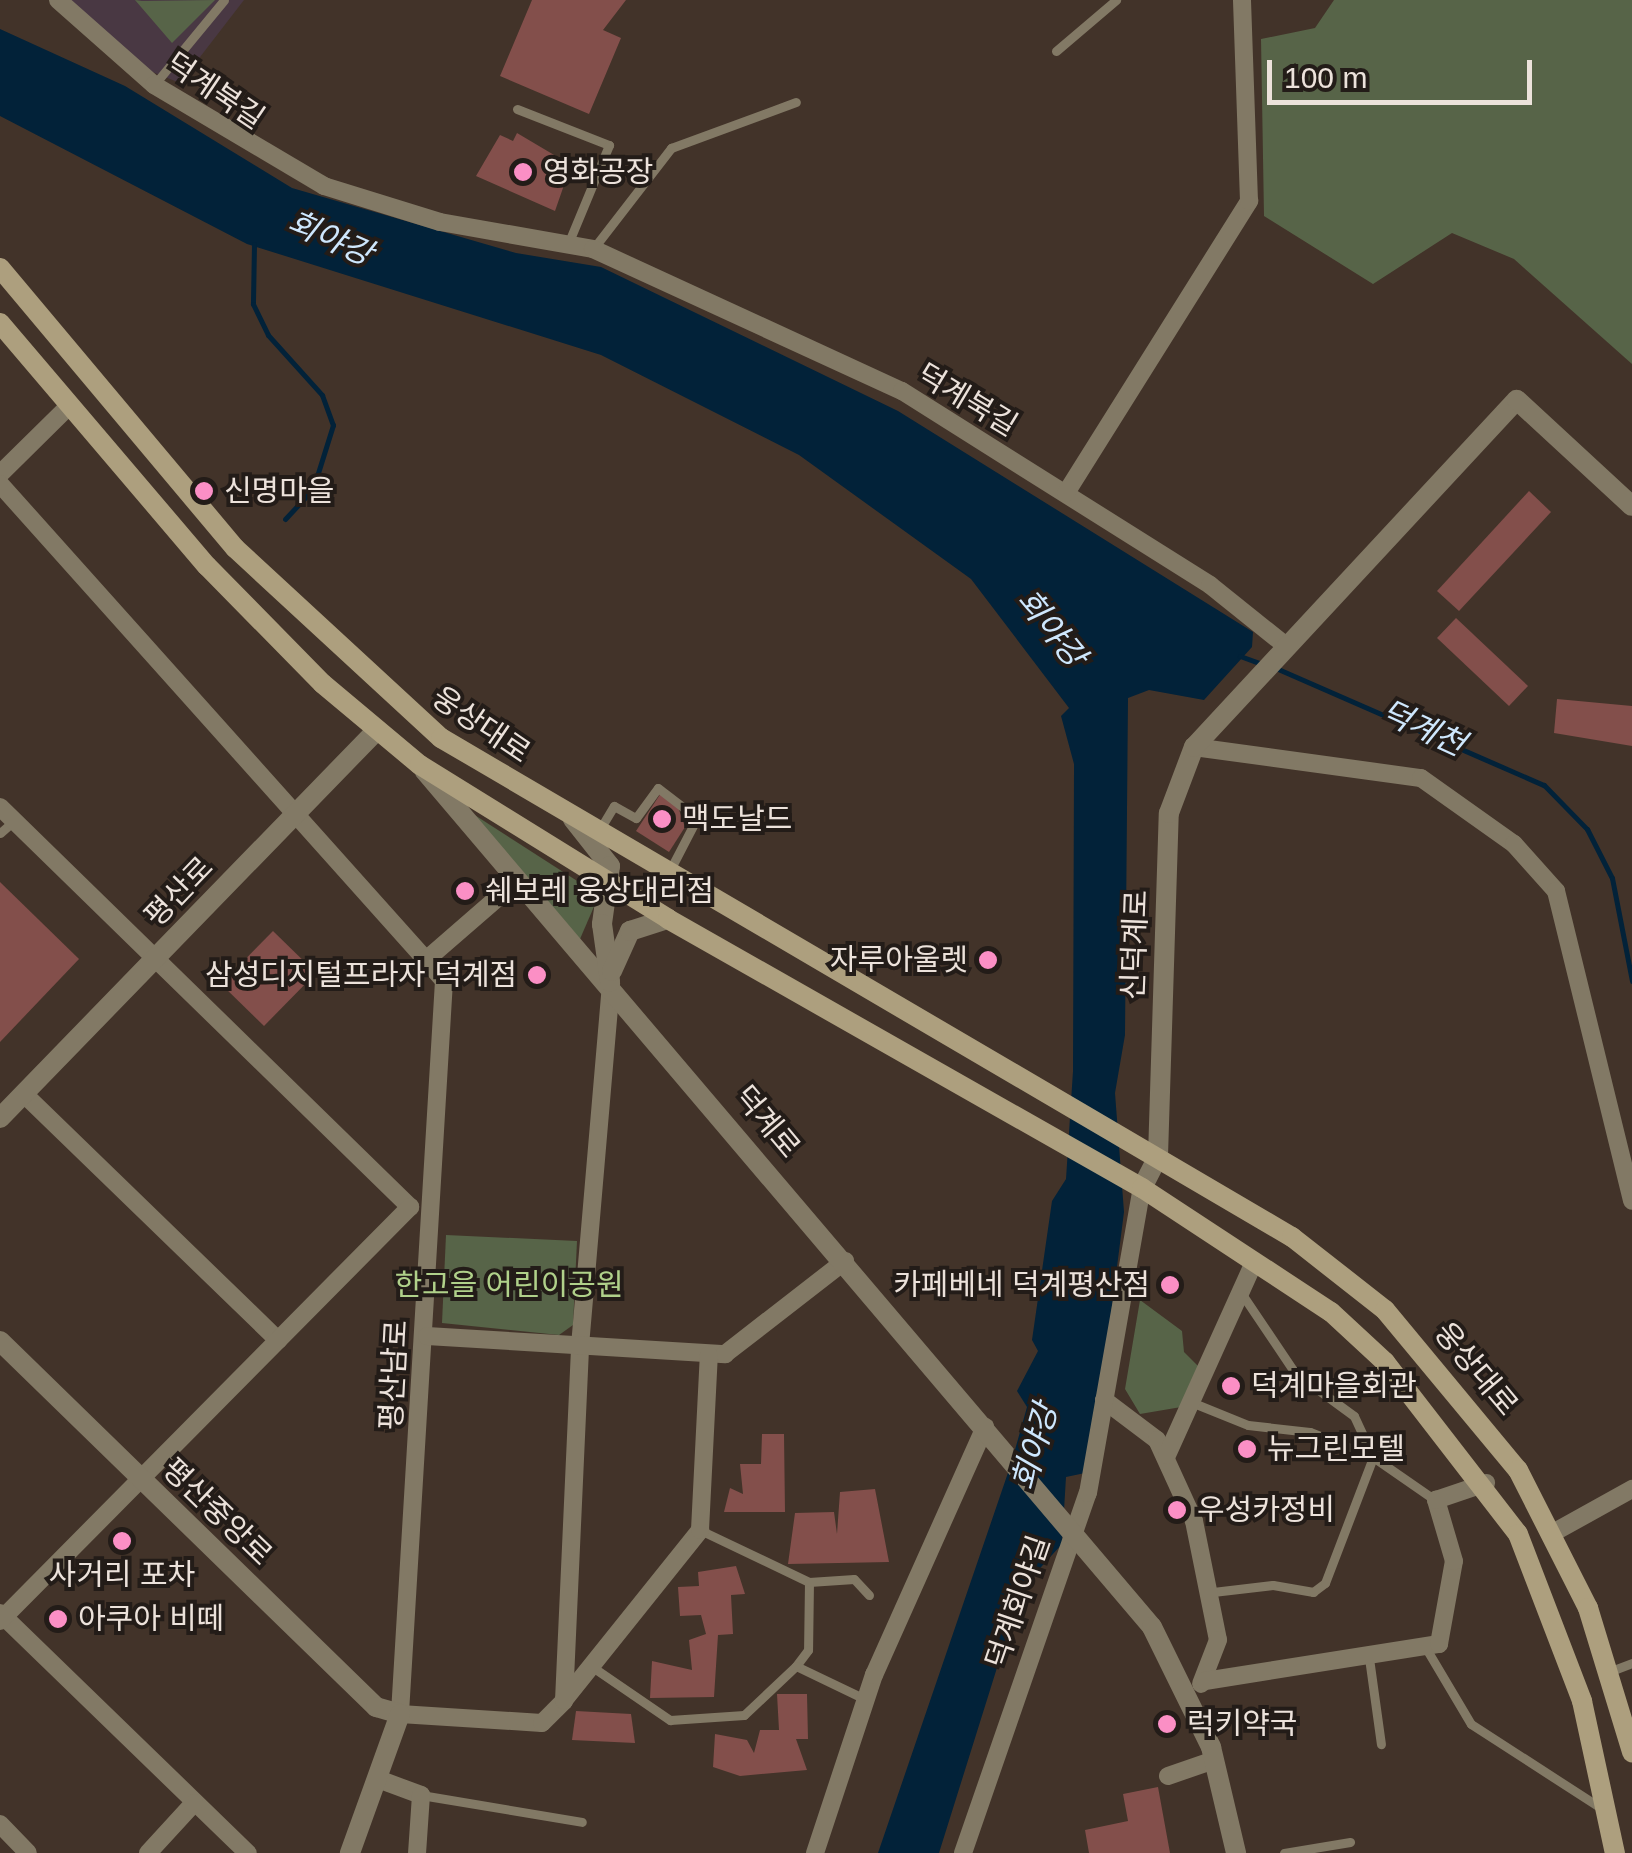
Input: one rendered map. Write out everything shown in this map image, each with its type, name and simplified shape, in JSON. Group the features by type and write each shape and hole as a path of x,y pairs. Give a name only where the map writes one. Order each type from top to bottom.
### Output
{"main road":[{"name":"웅상대로","path":"0,268 235,548 399,705 573,819 1292,1236 1385,1310 1468,1400 1551,1534 1610,1672 1628,1721 1632,1752"},
{"path":"0,323 207,566 376,731 420,765 668,920 1135,1184 1254,1262 1385,1362 1486,1483 1549,1606 1615,1853"},
{"name":"평산로","path":"376,731 399,705"}],"street":[{"name":"덕계북길","path":"58,0 154,85 262,156 354,198 594,250 902,391 1066,494 1285,645"},
{"path":"1066,494 1249,200 1242,0"},
{"path":"1285,645 1516,400 1632,506"},
{"path":"0,474 69,406"},
{"path":"0,484 292,816 426,960 518,880"},
{"name":"신덕계로","path":"1135,1184 1158,1156 1169,813 1194,748 1285,645"},
{"name":"평산로","path":"0,1118 376,731"},
{"path":"1194,748 1421,778 1514,844 1556,891 1632,1202"},
{"name":"덕계로","path":"420,765 611,983 989,1432 1070,1521"},
{"path":"0,807 7,827 155,961 410,1208 433,1208"},
{"path":"564,1701 580,1346 611,983 602,924 612,886 602,850 573,819"},
{"path":"611,983 630,931 668,920"},
{"name":"평산남로","path":"350,1853 400,1714 427,1336 444,981 426,960"},
{"path":"24,1094 278,1340"},
{"name":"덕계회야길","path":"963,1853 1070,1521 1104,1400 1135,1184"},
{"path":"248,1853 1,1617 410,1208"},
{"path":"427,1336 725,1354 845,1261"},
{"path":"1167,1455 1254,1262"},
{"name":"평산중앙로","path":"0,1341 376,1707 400,1714"},
{"path":"400,1714 542,1723 564,1701 700,1530 709,1355"},
{"path":"1104,1400 1138,1420 1167,1455 1213,1592 1218,1640 1197,1688"},
{"path":"815,1853 865,1698 989,1432"},
{"path":"1197,1688 1426,1650 1438,1644 1454,1561 1436,1500 1486,1483"},
{"path":"1551,1534 1632,1489"},
{"path":"1070,1521 1197,1688 1236,1853"},
{"path":"1168,1776 1214,1760"},
{"path":"378,1779 421,1796 417,1853"},
{"path":"148,1853 194,1803"},
{"path":"0,1824 28,1853"}],"lane":[{"path":"154,85 224,0"},
{"path":"1056,51 1116,0"},
{"path":"594,250 671,148 796,102"},
{"path":"517,109 608,146 567,246"},
{"path":"598,833 614,806 636,818 658,788 697,818 668,874"},
{"path":"1213,1592 1274,1585 1313,1592 1326,1583 1373,1458 1354,1416 1295,1374 1241,1290"},
{"path":"1191,1402 1373,1458 1436,1500"},
{"path":"700,1530 809,1582 854,1579 869,1595"},
{"path":"591,1666 670,1720 744,1715 808,1650 809,1582"},
{"path":"1426,1650 1471,1724 1606,1811"},
{"path":"1369,1658 1382,1744"},
{"path":"1610,1672 1632,1663"},
{"path":"796,1666 865,1698"},
{"path":"421,1796 582,1822"},
{"path":"1284,1853 1350,1842"}],"shaded area":[{"path":"71,0 244,0 180,83 140,67"}],"green space":[{"path":"135,0 142,1 215,0 172,43"},
{"path":"1334,0 1632,0 1632,364 1514,259 1452,233 1373,284 1264,216 1261,39 1315,28"},
{"path":"470,812 599,895 580,939"},
{"name":"한고을 어린이공원","path":"446,1235 577,1241 573,1325 559,1335 442,1323"},
{"path":"1140,1300 1182,1331 1184,1352 1207,1375 1193,1405 1140,1414 1125,1389"}],"water":[{"name":"회야강","path":"0,29 125,86 292,188 516,253 601,267 898,411 1253,632 1252,647 1204,700 1149,690 1128,698 1125,1035 1115,1093 1124,1212 1103,1376 1085,1473 1066,1477 1062,1544 1022,1588 939,1853 878,1853 1011,1464 1027,1407 1017,1391 1038,1351 1032,1340 1052,1201 1066,1179 1073,1071 1074,764 1061,716 1069,708 971,579 799,455 601,355 247,244 0,116"}],"building":[{"path":"532,0 626,0 603,30 621,38 589,114 500,76"},
{"name":"영화공장","path":"517,133 571,165 555,211 476,176 500,135 513,141"},
{"path":"1529,491 1551,512 1459,611 1437,591"},
{"path":"1456,618 1528,686 1509,706 1437,638"},
{"path":"1557,699 1632,706 1632,746 1554,733"},
{"name":"맥도날드","path":"661,793 677,804 685,827 669,852 636,831"},
{"path":"0,882 79,959 0,1042"},
{"path":"273,931 316,973 264,1026 221,984"},
{"path":"762,1434 784,1434 785,1512 724,1512 730,1488 743,1494 740,1464 761,1464"},
{"path":"875,1489 889,1562 788,1564 795,1513 834,1512 837,1534 840,1492"},
{"path":"736,1566 745,1594 731,1595 733,1634 718,1635 714,1697 650,1698 652,1661 692,1670 689,1640 706,1634 701,1615 680,1616 678,1587 699,1586 698,1572"},
{"path":"777,1694 807,1694 808,1739 796,1739 807,1770 740,1776 713,1767 715,1734 747,1740 754,1753 760,1730 779,1730"},
{"path":"576,1711 631,1714 635,1743 572,1740"},
{"path":"1158,1787 1170,1853 1089,1853 1085,1830 1128,1821 1123,1794"}],"waterway":[{"path":"254,244 253,304 268,335 322,395 333,425 313,489 285,519"},
{"name":"덕계천","path":"1240,656 1262,664"},
{"name":"덕계천","path":"1278,669 1544,785 1587,829 1612,878 1632,981"}],"place":[{"name":"영화공장","path":"523,172"},
{"name":"신명마을","path":"204,491"},
{"name":"맥도날드","path":"662,819"},
{"name":"쉐보레 웅상대리점","path":"465,891"},
{"name":"자루아울렛","path":"988,960"},
{"name":"삼성디지털프라자 덕계점","path":"537,975"},
{"name":"카페베네 덕계평산점","path":"1170,1285"},
{"name":"덕계마을회관","path":"1231,1386"},
{"name":"뉴그린모텔","path":"1247,1449"},
{"name":"우성카정비","path":"1177,1510"},
{"name":"사거리 포차","path":"122,1541"},
{"name":"아쿠아 비떼","path":"58,1619"},
{"name":"럭키약국","path":"1167,1724"}]}
